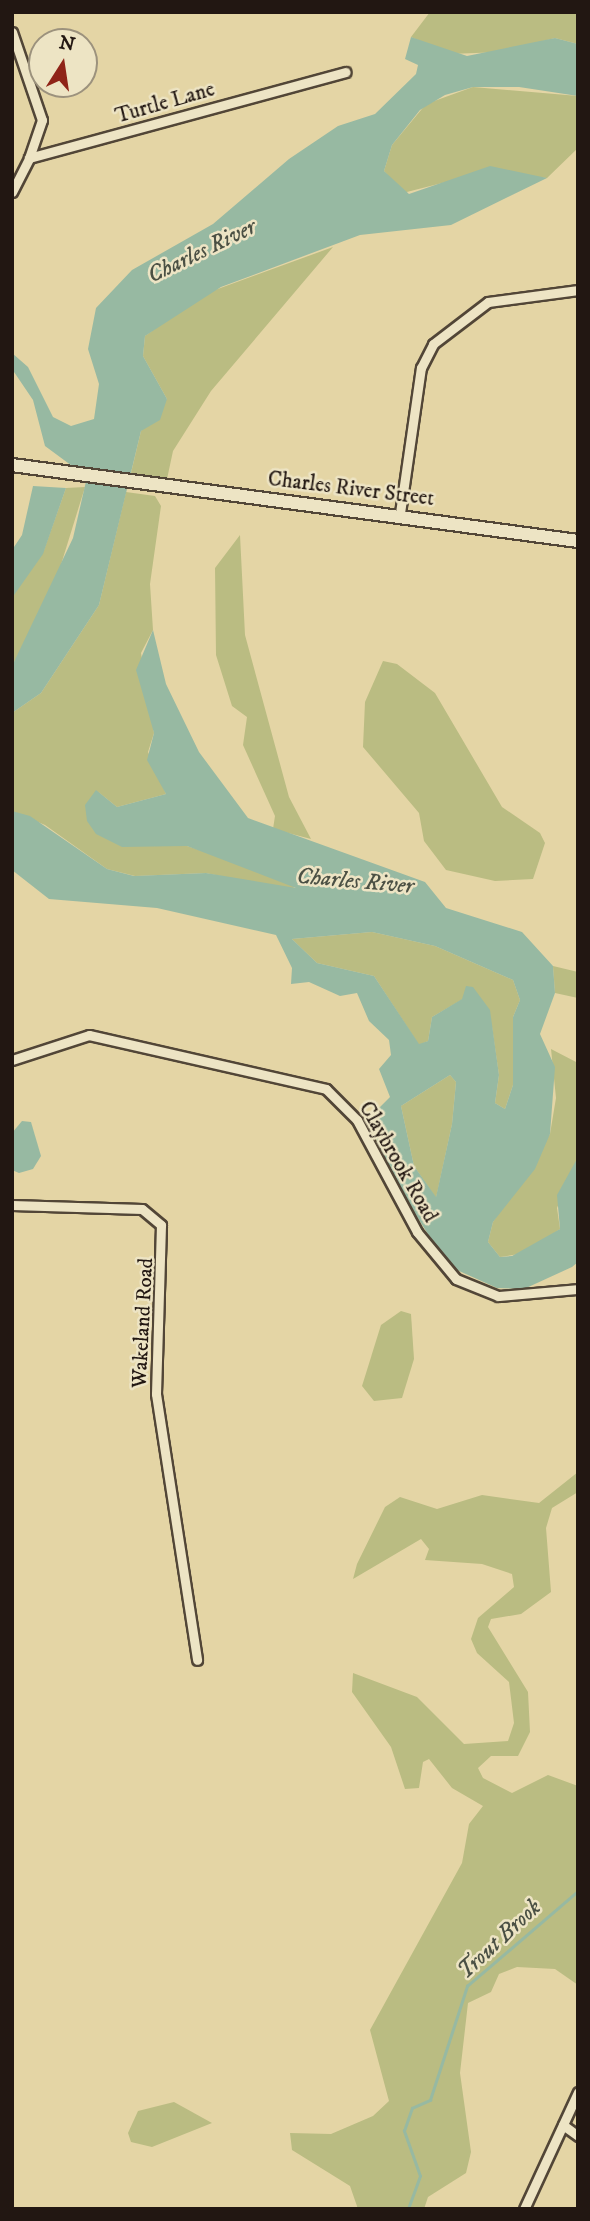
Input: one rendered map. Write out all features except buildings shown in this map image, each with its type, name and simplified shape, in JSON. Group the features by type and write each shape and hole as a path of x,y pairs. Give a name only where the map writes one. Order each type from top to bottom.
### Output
{"street":[{"path":"12,32 41,120 29,158 12,192"},
{"name":"Turtle Lane","path":"29,158 346,72"},
{"path":"400,513 421,369 433,344 488,302 578,290"},
{"name":"Charles River Street","path":"12,466 400,513 578,541"},
{"name":"Claybrook Road","path":"12,1060 89,1035 326,1089 357,1120 417,1233 456,1279 498,1296 578,1289"},
{"name":"Wakeland Road","path":"12,1205 142,1209 161,1225 156,1394 197,1660"},
{"path":"523,2209 578,2092"},
{"path":"563,2125 578,2136"}],"green space":[{"path":"430,12 578,12 578,44 555,38 501,52 450,54 411,37"},
{"path":"473,87 578,96 578,148 547,178 481,173 403,193 384,171 392,145 426,104"},
{"path":"333,247 211,391 173,451 167,479 131,473 141,431 167,399 143,356 145,336 204,294"},
{"path":"85,487 55,584 12,666 14,593 44,550 66,488"},
{"path":"126,492 155,496 161,506 150,584 153,630 141,653 154,733 148,752 166,794 117,807 96,790 158,844 187,846 254,868 296,883 292,891 206,873 135,876 107,869 45,825 12,811 12,713 41,693 99,605"},
{"path":"240,535 245,635 289,797 311,839 273,829 275,816 243,745 247,717 232,706 216,655 215,568"},
{"path":"383,661 397,664 435,693 502,807 540,833 545,843 533,879 495,881 446,870 424,841 419,813 363,747 365,702"},
{"path":"372,932 435,946 513,980 520,1000 513,1017 513,1085 505,1109 495,1103 499,1075 492,1027 463,999 432,1017 428,1041 419,1045 374,976 317,963 292,939"},
{"path":"553,966 578,972 578,998 555,993"},
{"path":"551,1049 578,1063 578,1157 557,1208 560,1229 525,1253 500,1257 488,1242 493,1222 550,1134 556,1098"},
{"path":"450,1075 456,1082 452,1124 436,1198 414,1166 401,1106"},
{"path":"401,1311 411,1314 414,1359 402,1398 374,1401 362,1386 381,1325"},
{"path":"578,1472 578,1492 552,1508 546,1528 551,1592 521,1614 491,1619 488,1627 528,1692 530,1732 518,1756 491,1756 478,1768 483,1778 512,1793 548,1775 578,1786 578,1985 555,1969 517,1967 499,1974 491,1992 468,2003 460,2073 471,2152 466,2173 428,2197 424,2209 358,2209 350,2186 292,2150 290,2133 331,2134 373,2116 389,2101 370,2030 462,1863 469,1824 483,1806 452,1788 429,1759 423,1762 419,1788 405,1789 391,1747 352,1692 353,1673 417,1697 464,1744 508,1741 514,1723 509,1682 477,1653 471,1639 478,1618 514,1587 512,1574 482,1564 425,1560 429,1549 421,1539 353,1579 357,1564 385,1507 400,1497 437,1509 482,1495 539,1503"},
{"path":"174,2102 212,2123 152,2147 131,2142 128,2133 138,2111"}],"water":[{"name":"Charles River","path":"411,37 467,56 555,38 578,44 578,96 519,87 473,87 445,95 420,110 392,145 384,171 409,194 490,166 547,178 451,225 360,235 221,287 145,336 143,356 167,399 160,420 141,431 99,605 41,693 12,713 12,666 73,538 87,477 45,446 33,400 12,369 12,353 28,367 53,417 71,426 94,419 99,384 88,349 96,308 132,270 213,224 289,159 338,126 375,114 416,74 418,65 405,59"},
{"path":"33,486 66,488 43,554 12,598 12,550 22,535"},
{"name":"Charles River","path":"153,630 166,684 199,752 248,818 425,882 446,908 522,932 553,966 555,993 540,1034 555,1067 550,1134 535,1169 493,1222 488,1242 500,1257 512,1256 560,1229 557,1195 578,1157 578,1262 572,1267 524,1289 497,1288 448,1266 377,1153 376,1111 390,1097 379,1069 391,1055 389,1040 369,1021 357,993 340,996 309,982 291,984 292,968 276,935 157,908 49,899 12,870 12,811 30,816 107,869 134,876 206,873 296,888 187,846 122,847 96,834 87,821 85,805 96,790 117,807 166,794 147,760 154,733 136,670","holes":["372,932 435,946 513,980 520,1000 513,1017 513,1085 505,1109 495,1103 499,1075 490,1010 473,987 466,986 462,999 432,1017 428,1041 419,1044 374,976 317,963 292,939","450,1075 456,1082 452,1124 436,1197 414,1166 401,1106"]},
{"path":"22,1121 31,1122 41,1156 33,1169 19,1173 12,1170 12,1133"}],"waterway":[{"name":"Trout Brook","path":"408,2209 420,2176 404,2131 412,2108 430,2100 467,1986 578,1891"}]}
